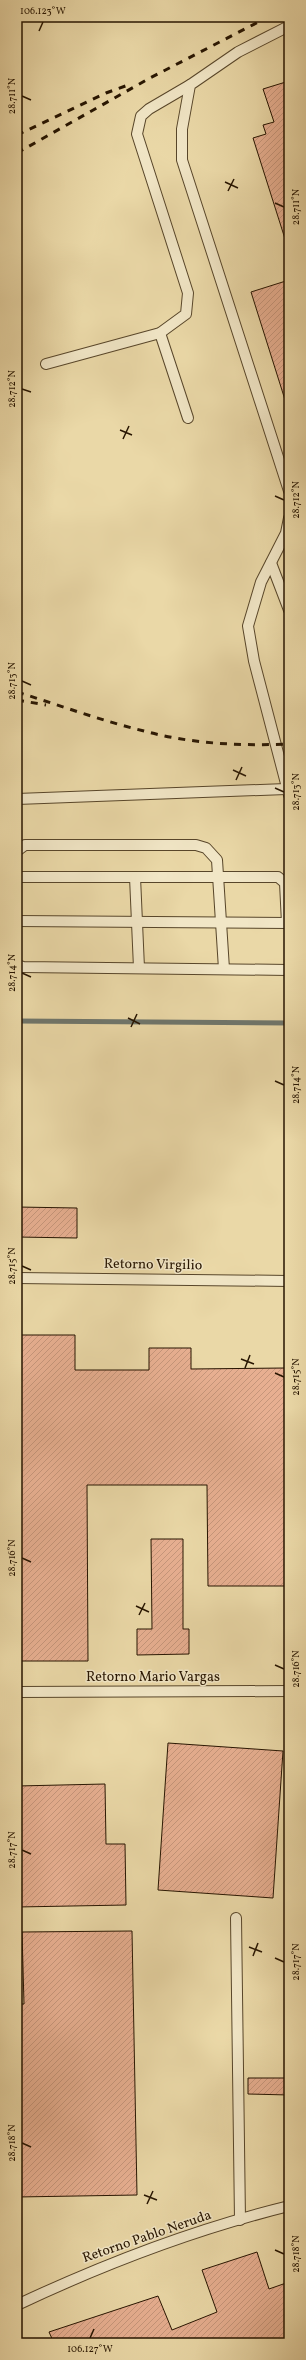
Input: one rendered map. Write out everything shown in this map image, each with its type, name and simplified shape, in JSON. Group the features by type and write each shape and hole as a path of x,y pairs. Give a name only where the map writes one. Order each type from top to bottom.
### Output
{"lane":[{"path":"46,364 160,333 186,314 188,293 137,134 141,116 149,109 190,85 238,52 289,26"},
{"path":"190,85 182,129 182,160 289,492"},
{"path":"160,333 188,418"},
{"path":"17,799 287,792 254,661 248,626 261,582 286,534 289,518"},
{"path":"271,563 289,610"},
{"path":"17,851 25,844 196,846 206,848 218,860 224,969"},
{"path":"17,877 282,878 285,883 288,923 17,921"},
{"path":"135,877 139,968"},
{"path":"17,965 23,967 289,970"},
{"name":"Retorno Virgilio","path":"17,1278 289,1281"},
{"name":"Retorno Mario Vargas","path":"17,1692 289,1691"},
{"path":"236,1918 240,2220"},
{"name":"Retorno Pablo Neruda","path":"17,2305 90,2271 240,2220 289,2206"}],"building":[{"path":"289,81 289,241 286,242 253,138 266,134 263,125 274,122 263,89"},
{"path":"289,280 289,402 286,403 251,292"},
{"path":"17,1207 77,1208 77,1238 17,1237"},
{"path":"17,1335 75,1335 75,1370 149,1370 149,1348 191,1348 191,1369 285,1368 285,1383 289,1383 289,1586 208,1586 207,1485 87,1485 88,1661 17,1661"},
{"path":"151,1539 183,1539 183,1629 189,1629 189,1654 137,1655 137,1629 152,1629"},
{"path":"168,1743 283,1751 273,1898 158,1890"},
{"path":"105,1784 106,1844 125,1844 126,1905 17,1907 17,1786"},
{"path":"132,1931 137,2195 17,2197 17,2004 24,2004 22,1932"},
{"path":"248,2078 289,2078 289,2095 248,2094"},
{"path":"257,2252 269,2289 289,2282 289,2343 54,2343 49,2332 158,2296 172,2330 217,2312 202,2270"}],"waterway":[{"path":"17,1021 289,1023"}],"railway":[{"path":"17,153 150,78 268,17"},
{"path":"17,135 106,93 131,84"},
{"path":"17,692 112,723 180,739 252,745 289,744"},
{"path":"17,700 46,705"}]}
